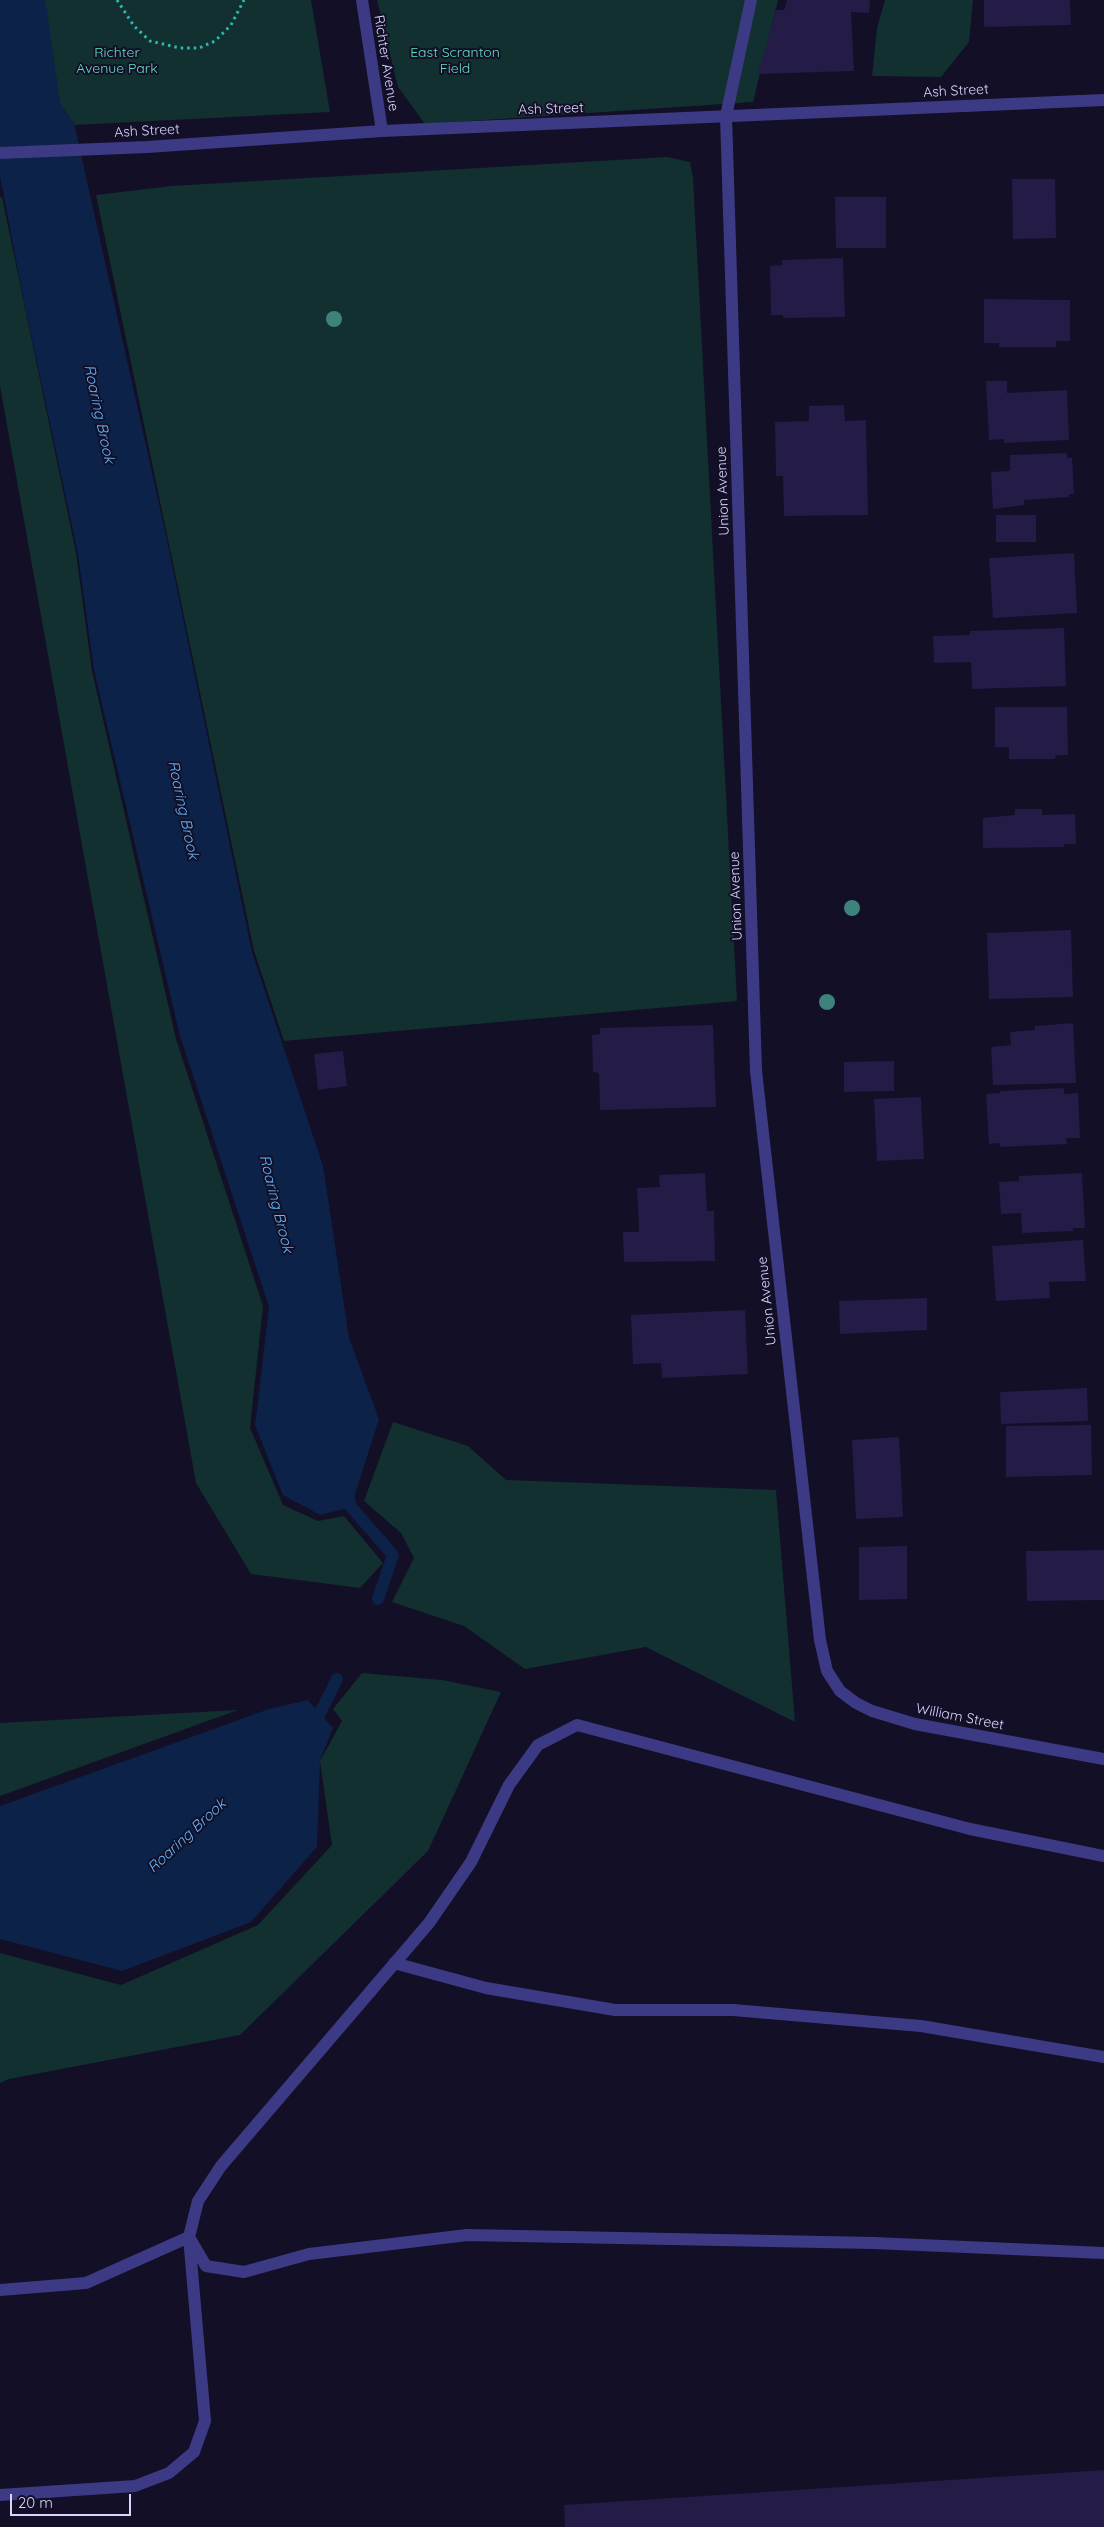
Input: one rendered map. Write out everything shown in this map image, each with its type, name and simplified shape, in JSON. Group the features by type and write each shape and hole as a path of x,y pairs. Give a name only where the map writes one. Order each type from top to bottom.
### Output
{"street":[{"name":"Richter Avenue","path":"362,0 382,131"},
{"name":"Union Avenue","path":"751,0 726,116 756,1071 820,1640 827,1671"},
{"name":"Ash Street","path":"0,153 382,131 1104,100"},
{"name":"William Street","path":"827,1671 840,1691 856,1703 872,1711 915,1724 1104,1759"},
{"path":"0,2495 135,2486 169,2474 194,2452 205,2420 189,2237 198,2202 221,2166 429,1923 471,1862 509,1785 538,1745 577,1725 970,1829 1104,1856"},
{"path":"394,1963 486,1988 615,2010 733,2010 921,2026 1104,2056"},
{"path":"189,2237 206,2266 244,2272 308,2254 467,2235 874,2243 1104,2253"},
{"path":"0,2290 86,2284 189,2237"}],"path":[{"path":"117,0 134,26 150,41 180,48 199,48 215,41 231,25 244,0"}],"green space":[{"name":"Richter Avenue Park","path":"44,0 311,0 330,112 74,125 60,103"},
{"name":"East Scranton Field","path":"377,0 778,0 753,102 425,124 398,87"},
{"path":"885,0 973,0 969,42 941,77 872,76 877,28"},
{"path":"667,157 690,162 693,178 737,1001 284,1041 254,951 96,195 171,186"},
{"path":"0,197 2,197 76,553 92,671 176,1039 263,1306 250,1428 283,1505 318,1521 344,1516 383,1563 360,1588 251,1574 196,1483 0,386"},
{"path":"393,1422 468,1446 506,1480 776,1490 795,1722 646,1647 525,1669 464,1626 392,1602 414,1558 401,1533 364,1501"},
{"path":"362,1673 442,1680 501,1692 428,1851 240,2035 9,2079 0,2083 0,1953 121,1985 258,1925 332,1845 320,1761 342,1721 333,1709"},
{"path":"238,1710 0,1796 0,1723"}],"water":[{"path":"0,0 44,0 47,10 60,103 74,123 164,526 252,952 323,1166 349,1338 379,1419 351,1507 320,1515 283,1495 255,1425 269,1307 180,1036 94,670 78,554 23,297 0,176"},
{"path":"308,1700 333,1728 320,1761 317,1847 251,1922 122,1971 0,1939 0,1806 269,1709"}],"building":[{"path":"787,0 870,0 869,13 851,12 854,71 758,74 776,10 784,10"},
{"path":"984,0 1070,0 1071,25 984,27"},
{"path":"1012,179 1055,179 1056,238 1013,239"},
{"path":"835,197 886,197 886,248 836,248"},
{"path":"843,258 845,317 783,318 783,315 771,315 770,266 782,265 782,260"},
{"path":"984,299 1070,300 1070,341 1056,341 1056,347 999,347 999,343 984,343"},
{"path":"986,381 1007,381 1007,393 1067,390 1069,440 1004,443 1004,439 989,440"},
{"path":"844,405 845,421 866,420 868,515 784,516 783,476 776,476 775,422 809,421 809,406"},
{"path":"1067,453 1067,458 1072,458 1074,494 1069,494 1069,497 1024,500 1024,505 993,509 991,472 1010,471 1010,455"},
{"path":"996,515 1036,515 1036,542 996,542"},
{"path":"1074,553 1077,613 993,618 989,558"},
{"path":"1064,628 1066,686 972,689 971,662 934,663 933,636 970,635 970,631"},
{"path":"995,707 1067,707 1068,755 1056,755 1055,759 1009,759 1009,747 995,747"},
{"path":"1015,809 1042,809 1042,815 1075,814 1076,844 1064,844 1064,847 983,848 983,818 1015,815"},
{"path":"1071,930 1073,997 989,999 987,933"},
{"path":"1073,1023 1076,1083 993,1085 991,1047 1011,1045 1010,1032 1035,1030 1035,1026"},
{"path":"713,1025 716,1107 600,1110 599,1073 593,1072 592,1035 600,1034 600,1028"},
{"path":"343,1051 347,1086 318,1090 314,1054"},
{"path":"894,1061 894,1091 844,1092 844,1062"},
{"path":"1064,1088 1064,1094 1078,1093 1080,1138 1066,1138 1067,1144 1000,1147 999,1143 989,1144 986,1094 1000,1093 1000,1091"},
{"path":"921,1097 924,1159 877,1161 874,1099"},
{"path":"705,1173 707,1211 714,1211 715,1261 624,1262 623,1232 639,1232 637,1188 660,1187 659,1175"},
{"path":"1082,1173 1085,1228 1073,1228 1073,1231 1022,1233 1021,1213 1001,1214 999,1182 1019,1181 1019,1176"},
{"path":"1083,1240 1086,1281 1049,1282 1050,1298 996,1301 992,1246"},
{"path":"927,1298 927,1330 840,1334 839,1301"},
{"path":"745,1310 748,1374 662,1378 661,1363 633,1364 631,1315"},
{"path":"1087,1388 1088,1421 1001,1424 1000,1392"},
{"path":"1091,1425 1092,1475 1006,1477 1006,1426"},
{"path":"899,1437 903,1517 856,1519 852,1440"},
{"path":"907,1546 907,1599 859,1600 859,1547"},
{"path":"1104,1550 1104,1600 1027,1601 1026,1551"},
{"path":"1104,2470 1104,2527 565,2527 564,2505"}],"waterway":[{"name":"Roaring Brook","path":"347,1490 351,1507 393,1555 378,1599"},
{"name":"Roaring Brook","path":"308,1724 320,1713 337,1679"}]}
